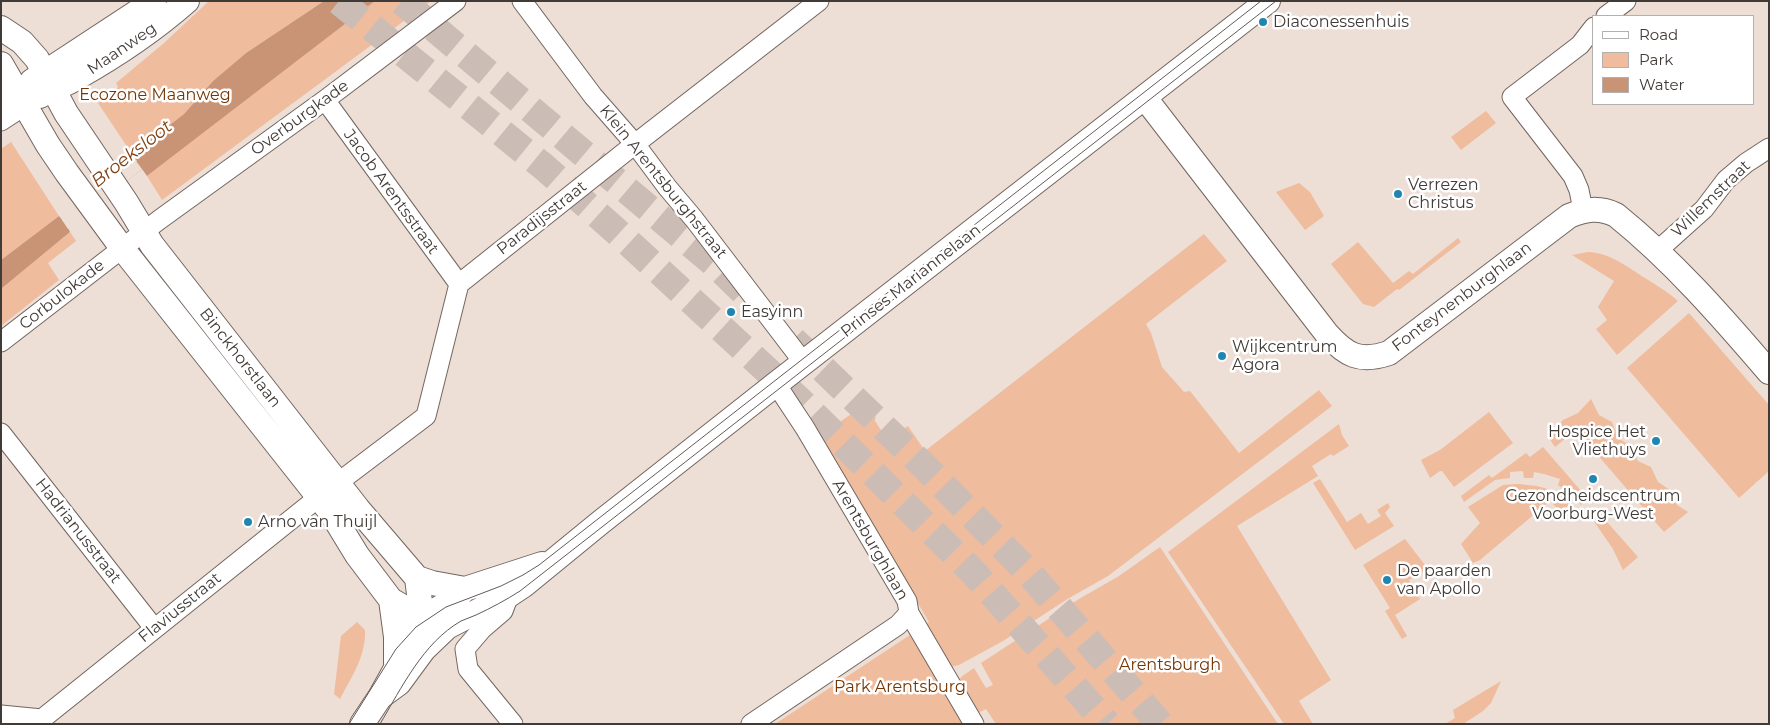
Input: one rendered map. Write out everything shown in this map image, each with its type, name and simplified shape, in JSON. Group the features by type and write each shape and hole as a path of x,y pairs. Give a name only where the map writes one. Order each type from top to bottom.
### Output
{"street":[{"name":"Maanweg","path":"49,81 154,1"},
{"name":"Maanweg","path":"49,81 72,81 153,29 187,1"},
{"name":"Overburgkade","path":"143,233 325,100 456,1"},
{"name":"Klein Arentsburghstraat","path":"522,1 593,96 635,144 804,364"},
{"name":"Paradijsstraat","path":"459,284 819,1"},
{"name":"Prinses Mariannelaan","path":"380,697 400,683 424,649 447,627 509,595 537,575 553,560 776,384 1268,1"},
{"path":"1607,15 1626,1"},
{"name":"Binckhorstlaan","path":"1,28 25,45 33,54 66,113 114,185 143,233 338,483 417,578"},
{"path":"1592,30 1580,45 1512,97 1573,176 1579,190 1583,210 1596,209 1616,216 1678,269 1730,325 1769,372"},
{"name":"Binckhorstlaan","path":"1,64 14,99 122,248 332,514 367,570 391,600 422,618 441,620 462,618"},
{"path":"1,121 14,99 49,81"},
{"name":"Fonteynenburghlaan","path":"1145,98 1326,334 1340,349 1354,356 1376,358 1389,353 1550,230 1569,216 1583,210"},
{"name":"Jacob Arentsstraat","path":"325,100 459,284"},
{"name":"Willemstraat","path":"1656,252 1704,209 1726,180 1746,163 1769,148"},
{"path":"122,248 143,233"},
{"name":"Corbulokade","path":"1,342 122,248"},
{"path":"319,497 426,416 459,284"},
{"name":"Arentsburghlaan","path":"776,384 805,428 907,601 909,613 974,724"},
{"name":"Hadrianusstraat","path":"1,433 154,628"},
{"name":"Flaviusstraat","path":"42,722 154,628 319,497"},
{"name":"Prinses Mariannelaan","path":"362,724 380,697 422,618 455,599 465,589 553,560"},
{"path":"422,618 417,578 432,583 465,589"},
{"path":"509,595 503,611 482,629 464,649 468,670 513,724"},
{"path":"391,600 396,637 396,668"},
{"path":"751,724 898,625 909,613"},
{"path":"1,715 42,722"}],"green space":[{"name":"Ecozone Maanweg","path":"209,1 324,1 246,53 213,81 184,114 132,154 98,103 118,87 116,83 164,43"},
{"path":"375,1 431,1 162,200 147,176"},
{"path":"1486,111 1496,123 1461,150 1451,137"},
{"path":"11,142 59,216 1,260 1,149"},
{"path":"1299,183 1310,192 1324,216 1305,230 1276,192"},
{"path":"70,232 76,241 48,263 59,280 1,326 1,289"},
{"path":"1204,234 1227,261 1146,324 1151,333 1162,367 1184,392 1190,391 1239,453 1319,390 1332,406 1108,576 1069,598 1003,641 959,665 950,667 926,624 929,622 820,436 871,400 876,408 875,421 887,439 908,426 925,451"},
{"path":"1458,238 1461,242 1374,307 1363,304 1331,264 1358,242 1393,283 1409,271 1413,274"},
{"path":"1588,252 1604,255 1618,261 1678,301 1617,355 1596,329 1607,320 1598,307 1614,281 1572,255"},
{"path":"1689,313 1769,405 1769,471 1739,498 1627,368"},
{"path":"1591,399 1599,415 1612,422 1618,438 1631,446 1638,461 1651,467 1658,482 1670,490 1677,505 1688,512 1664,532 1576,430 1555,447 1547,435 1553,432 1563,420 1578,413"},
{"path":"1489,412 1513,443 1454,487 1442,471 1430,478 1421,460 1440,450"},
{"path":"1339,424 1342,435 1349,446 1333,456 1331,454 1312,466 1318,476 1237,526 1331,680 1299,701 1313,724 1284,724 1168,552"},
{"path":"1543,447 1588,499 1581,505 1558,485 1560,479 1534,472 1533,478 1524,478 1523,471 1510,472 1510,478 1495,480 1464,502 1461,496 1489,475 1492,478 1526,453 1530,457"},
{"path":"1320,479 1347,522 1361,513 1368,524 1381,516 1377,510 1388,503 1390,507 1385,513 1394,526 1355,550 1313,483"},
{"path":"1517,484 1546,488 1564,498 1570,504 1561,512 1550,501 1480,560 1473,563 1461,544 1480,523 1468,507 1503,485"},
{"path":"1600,514 1638,557 1623,570 1613,549 1593,520"},
{"path":"1405,539 1428,569 1409,580 1420,599 1395,615 1407,636 1402,639 1385,611 1390,608 1363,565"},
{"name":"Arentsburgh","path":"1160,547 1278,724 996,724 986,709 978,713 959,683 961,677 974,668 986,688 993,685 981,663 1079,599 1119,576"},
{"path":"357,622 365,630 363,649 357,666 340,699 334,694 341,636"},
{"name":"Park Arentsburg","path":"913,633 967,724 775,724"},
{"path":"1501,681 1491,703 1483,711 1463,724 1445,724 1455,718 1453,710"}],"water":[{"name":"Broeksloot","path":"324,1 375,1 147,176 142,169 68,228 70,232 1,289 1,260 59,216 63,221 137,161 132,154 184,114 213,81 246,53"}],"pier":[{"path":"136,161 142,169 68,229 62,220"}],"tunnel":[{"path":"339,1 544,167 798,399 973,572 1107,724"},
{"path":"402,1 716,265 750,298"},
{"path":"793,340 926,468 1029,573 1160,724"}],"tram line":[{"path":"349,724 396,649 416,627 446,607 501,586 539,565 1261,1"},
{"path":"380,724 414,667 435,641 448,630 461,621 487,610 520,591 1276,1"}],"place":[{"name":"Diaconessenhuis","path":"1263,22"},
{"name":"Verrezen Christus","path":"1398,194"},
{"name":"Easyinn","path":"731,312"},
{"name":"Wijkcentrum Agora","path":"1222,356"},
{"name":"Hospice Het Vliethuys","path":"1656,441"},
{"name":"Gezondheidscentrum Voorburg-West","path":"1593,479"},
{"name":"Arno van Thuijl","path":"248,522"},
{"name":"De paarden van Apollo","path":"1387,580"}]}
